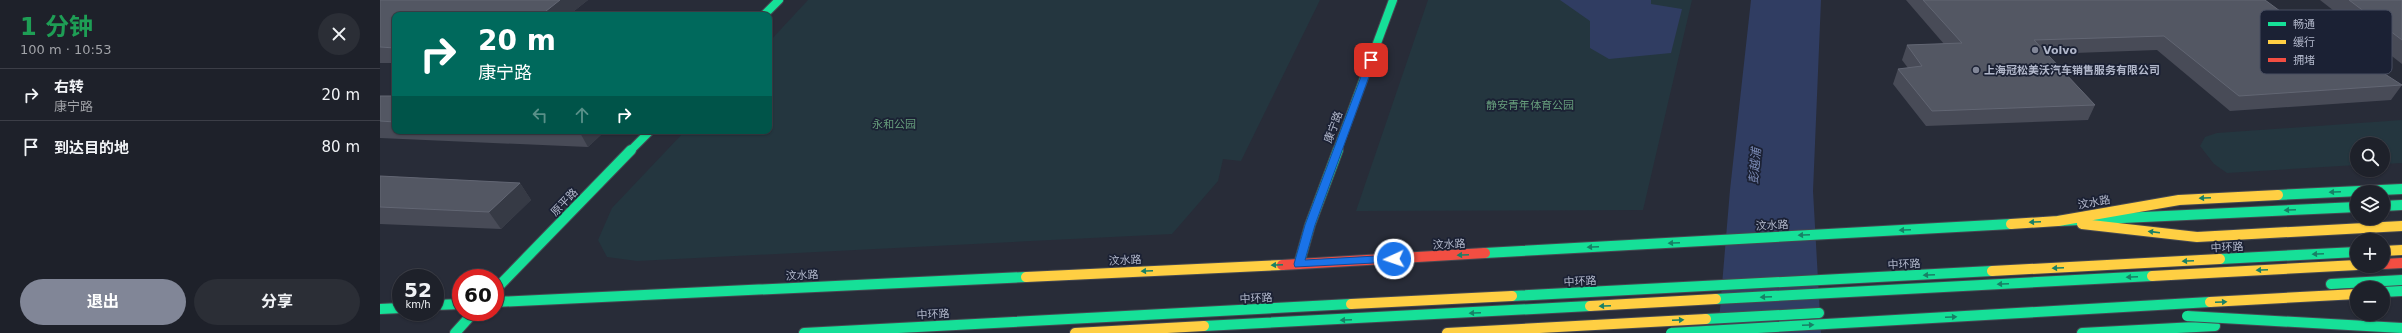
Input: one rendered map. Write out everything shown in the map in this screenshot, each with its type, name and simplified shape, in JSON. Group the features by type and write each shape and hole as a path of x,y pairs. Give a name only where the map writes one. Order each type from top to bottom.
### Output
{"main road":[{"path":"767,12 779,0"},
{"name":"康宁路","path":"1299,264 1310,225 1393,0"},
{"name":"原平路","path":"504,281 647,134"},
{"name":"汶水路","path":"504,302 1299,264 2058,221 2179,200 2402,189"},
{"path":"2390,206 2402,205"},
{"path":"2058,221 2350,207"},
{"path":"2058,221 2197,237 2402,226"},
{"path":"2390,251 2402,250"},
{"name":"中环路","path":"804,333 2350,252"},
{"path":"2390,263 2402,262"},
{"path":"1075,333 2350,265"},
{"path":"2323,285 2402,280"},
{"path":"2150,329 2204,291"},
{"path":"2390,292 2402,291"},
{"path":"1671,333 2350,294"},
{"path":"380,309 392,308"},
{"path":"2082,310 2402,328"},
{"path":"1447,333 1828,312"},
{"path":"2082,333 2350,320"},
{"path":"455,333 466,321"}],"green space":[{"name":"永和公园","path":"808,0 1320,0 1241,161 1223,159 1218,181 1172,234 637,261 607,257 598,240 612,208 682,134 772,134 772,39"},
{"name":"静安青年体育公园","path":"1428,0 1692,0 1643,210 1356,211"},
{"path":"2402,120 2402,163 2390,164 2390,137 2350,137 2350,165 2227,173 2214,164 2200,146 2205,137 2217,133"}],"water":[{"path":"1560,0 1651,0 1651,4 1682,9 1671,53 1609,59 1590,48 1590,21"},
{"name":"彭越浦","path":"1751,0 1821,0 1813,191 1821,333 1718,333 1730,190"}],"building":[{"path":"380,0 560,0 545,12 392,12 392,48 380,47"},
{"name":"上海冠松美沃汽车销售服务有限公司","path":"1923,0 2265,0 2279,10 2260,10 2260,74 2385,74 2402,85 2239,96 2164,36 2034,40 2095,105 1932,111 1898,69 1922,66 1907,45 1962,43"},
{"path":"2349,0 2402,0 2402,40 2392,32 2392,10 2362,10"},
{"path":"380,96 392,96 392,122 380,121"},
{"path":"380,176 520,183 489,212 380,207"}],"traffic: fast":[{"path":"767,12 779,0"},
{"path":"1299,264 1310,225 1393,0"},
{"path":"504,281 647,134"},
{"path":"2278,195 2402,189"},
{"path":"2390,206 2402,205"},
{"path":"2058,221 2350,207"},
{"path":"1485,253 2011,224"},
{"path":"2220,259 2350,252"},
{"path":"1512,296 1992,271"},
{"path":"1716,299 2152,276"},
{"path":"504,302 1026,277"},
{"path":"2331,284 2402,280"},
{"path":"2390,292 2402,291"},
{"path":"1671,333 2210,302"},
{"path":"444,305 452,304"},
{"path":"804,333 1351,304"},
{"path":"1204,326 1590,306"},
{"path":"380,309 392,308"},
{"path":"1706,319 1819,313"},
{"path":"2187,316 2402,328"},
{"path":"455,333 466,321"},
{"path":"2082,333 2215,326"}],"traffic: slow":[{"path":"2011,224 2058,221 2179,200 2278,195"},
{"path":"2082,224 2197,237 2402,226"},
{"path":"2390,251 2402,250"},
{"path":"1992,271 2220,259"},
{"path":"1026,277 1282,265"},
{"path":"2152,276 2350,265"},
{"path":"2210,302 2350,294"},
{"path":"1351,304 1512,296"},
{"path":"1590,306 1716,299"},
{"path":"1447,333 1706,319"},
{"path":"1075,333 1204,326"}],"traffic: jam":[{"path":"1282,265 1485,253"},
{"path":"2390,264 2402,263"}],"place":[{"name":"Volvo","path":"2035,50"},
{"name":"上海冠松美沃汽车销售服务有限公司","path":"1976,70"}],"route":[{"path":"1371,60 1310,225 1299,264 1394,259"}]}
